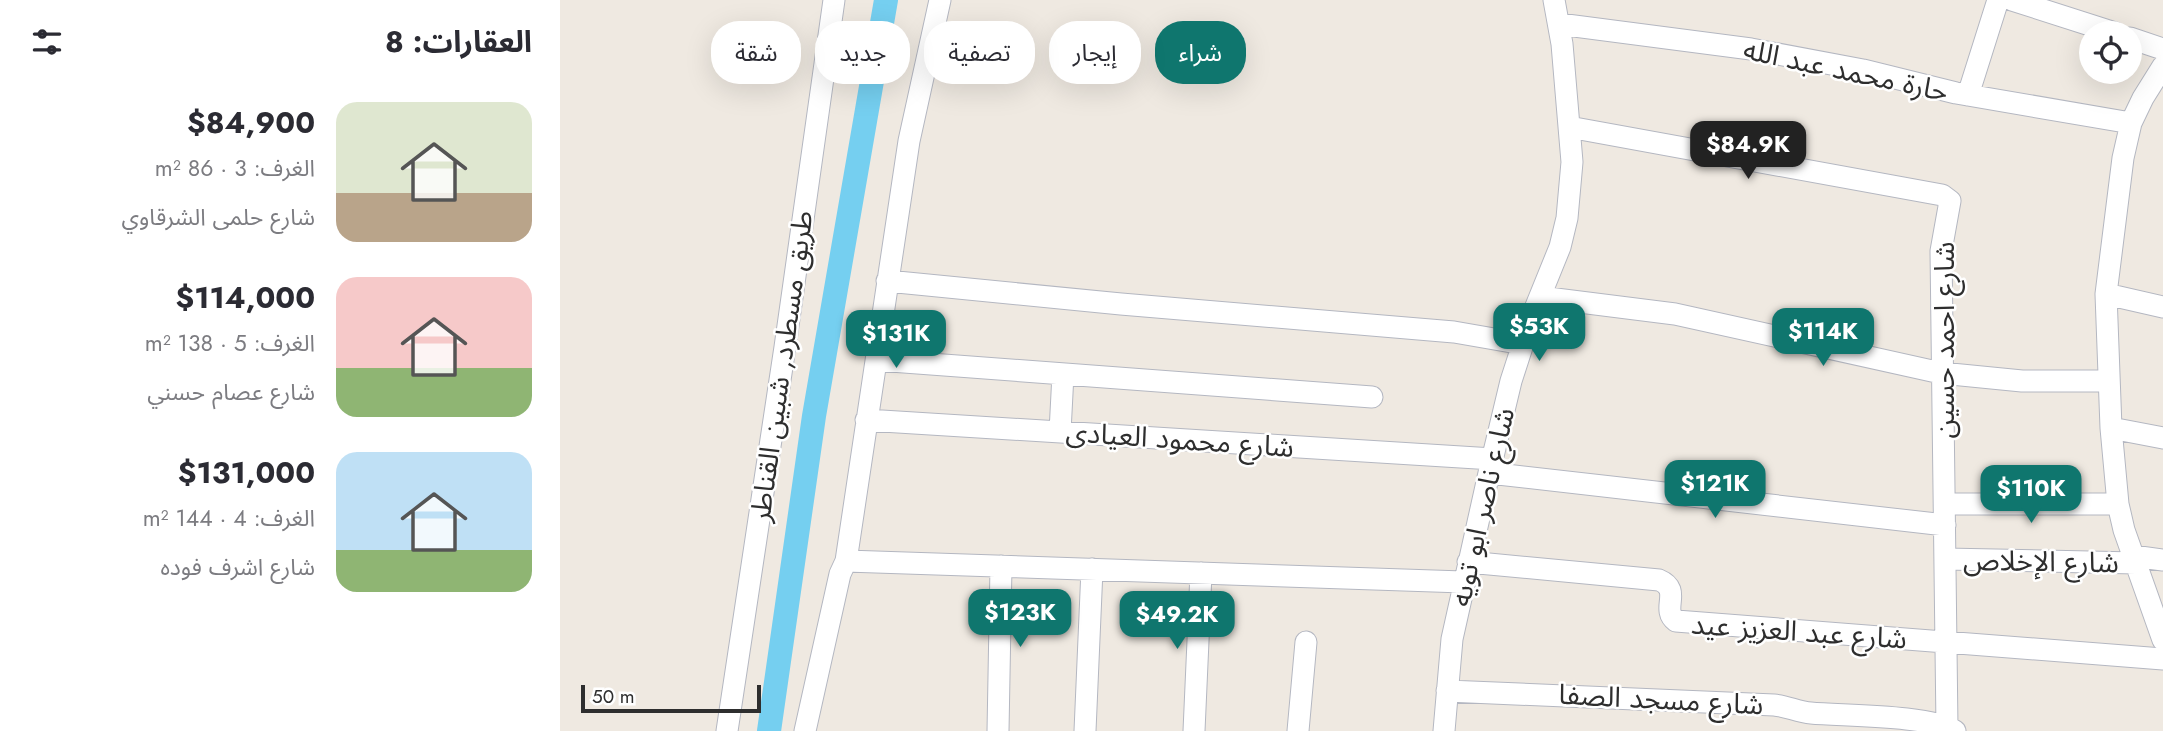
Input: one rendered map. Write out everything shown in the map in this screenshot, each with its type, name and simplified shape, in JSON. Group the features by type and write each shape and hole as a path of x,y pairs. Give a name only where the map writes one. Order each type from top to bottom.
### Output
{"street":[{"name":"طريق مسطرد, شبين القناطر","path":"727,731 834,0"},
{"path":"805,731 840,574 846,561 915,108 940,0"},
{"name":"شارع ناصر ابو تويه","path":"1444,731 1452,639 1511,381 1560,247 1567,218 1572,162 1562,44 1553,0"},
{"path":"1968,95 1998,0"},
{"path":"2012,0 2079,21"},
{"name":"حارة محمد عبد الله","path":"1559,24 1751,49 1863,70 1968,95 2131,123"},
{"path":"2142,42 2163,49"},
{"path":"2163,66 2131,123 2123,158 2106,294 2111,428 2118,504 2124,530 2163,640"},
{"name":"شارع احمد حسين","path":"1569,127 1942,195 1950,201 1941,251 1941,373 1946,642 1951,729"},
{"path":"887,281 1121,304 1454,331 1523,344"},
{"path":"2106,294 2163,307"},
{"path":"1540,297 1675,314 1941,373 2022,381 2109,381"},
{"path":"877,360 1372,397"},
{"path":"1060,432 1063,374"},
{"name":"شارع محمود العيادى","path":"866,420 1060,432 1491,466 1945,515 2118,504"},
{"path":"2111,428 2163,438"},
{"name":"شارع الإخلاص","path":"1945,559 2163,560"},
{"path":"846,561 1201,573 1466,572"},
{"path":"998,731 1001,566"},
{"path":"1085,731 1092,569"},
{"name":"شارع عبد العزيز عيد","path":"1466,572 1659,580 1669,587 1669,613 1676,621 2163,659"},
{"path":"1194,731 1201,573"},
{"path":"1298,731 1306,642"},
{"name":"شارع مسجد الصفا","path":"1447,691 1774,705 1806,722 1896,719 1951,729"}],"waterway":[{"path":"769,731 814,416 886,0"}]}
